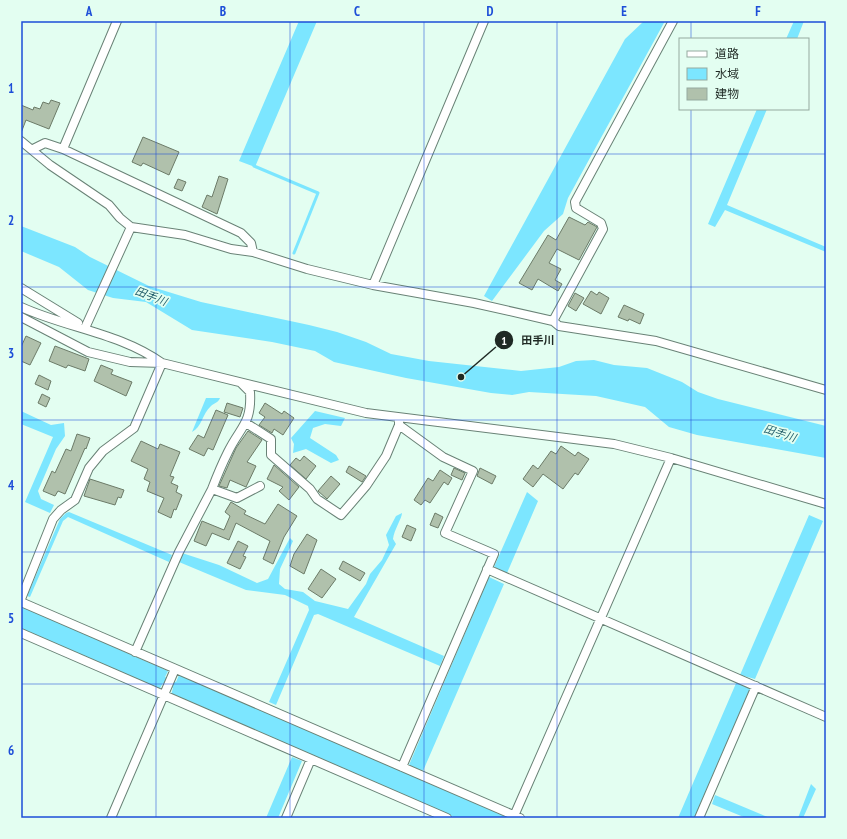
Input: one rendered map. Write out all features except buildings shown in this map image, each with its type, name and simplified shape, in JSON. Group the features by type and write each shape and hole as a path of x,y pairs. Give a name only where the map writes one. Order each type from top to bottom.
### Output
{"street":[{"path":"63,149 117,21"},
{"path":"373,285 484,21"},
{"path":"553,321 603,229 601,223 576,208 575,202 673,21"},
{"path":"21,141 33,149 50,165 110,205 120,218 131,227 184,235 231,249 253,252 307,270 373,285 474,303 553,321 559,326 656,341 826,390"},
{"path":"33,149 45,143 63,149 241,233 251,243 253,252"},
{"path":"85,328 131,227"},
{"path":"21,288 85,328"},
{"path":"21,307 38,315 85,328 146,352 162,363"},
{"path":"21,317 88,352 130,362 162,363 399,422 568,437 614,444 671,458 826,504"},
{"path":"21,599 53,519 61,510 75,500 89,468 103,451 134,428 162,363"},
{"path":"135,652 179,552 212,489 229,450 246,423 251,408 250,392 240,382"},
{"path":"246,423 271,439 271,455 310,489 317,499 341,515 366,486 386,456 399,422"},
{"path":"399,422 443,457 473,471 445,533 494,554 402,767"},
{"path":"21,602 517,817 600,619 671,458"},
{"path":"212,489 237,498 260,486"},
{"path":"487,570 826,717"},
{"path":"21,633 163,696 447,818"},
{"path":"110,818 175,669"},
{"path":"699,818 756,686"},
{"path":"286,818 310,759"}],"water":[{"path":"299,21 317,21 255,167 239,161"},
{"path":"644,21 665,21 568,198 563,214 544,231 492,301 484,296 625,39"},
{"path":"794,21 804,21 797,38 786,38"},
{"path":"757,110 767,110 727,205 826,247 826,252 725,210 715,227 708,224"},
{"path":"21,226 75,247 90,257 149,286 201,302 337,332 366,342 391,354 429,361 521,371 559,367 576,361 594,360 614,365 647,368 682,382 698,392 718,399 826,426 826,458 697,435 669,427 645,407 596,396 529,392 512,395 491,393 406,378 334,362 315,351 272,342 192,330 146,302 113,298 88,290 59,267 21,251"},
{"path":"206,398 220,398 208,409 198,427 192,432"},
{"path":"21,411 51,425 64,423 65,436 56,449 38,491 41,499 54,505 50,513 25,502 53,437 21,424"},
{"path":"315,411 345,418 341,426 325,424 313,428 310,438 336,455 339,460 331,463 306,449 293,453 294,444 291,438"},
{"path":"527,492 538,501 507,573 494,567"},
{"path":"69,512 172,555 169,562 68,517 63,521 30,597 27,596 60,519"},
{"path":"402,513 393,539 396,544 354,617 444,656 440,666 318,614 314,615 276,705 269,702 309,610 308,606 285,595 246,590 179,562 182,553 219,565 257,583 268,579 290,538 293,541 280,569 279,584 285,589 303,592 315,601 348,609 366,584 370,574 382,560 389,545 386,535 396,516"},
{"path":"809,515 823,521 755,679 740,675"},
{"path":"489,577 504,584 423,771 409,765"},
{"path":"21,606 168,671 165,677 176,682 179,675 509,818 456,818 171,695 173,688 163,683 159,690 21,629"},
{"path":"737,681 750,689 694,818 678,818"},
{"path":"292,757 302,761 278,818 266,818"},
{"path":"811,784 816,789 803,818 798,818"},
{"path":"715,795 770,818 746,818 712,804"}],"waterway":[{"path":"254,166 318,193 294,253"}],"place":[{"name":"田手川","path":"461,377"}]}
